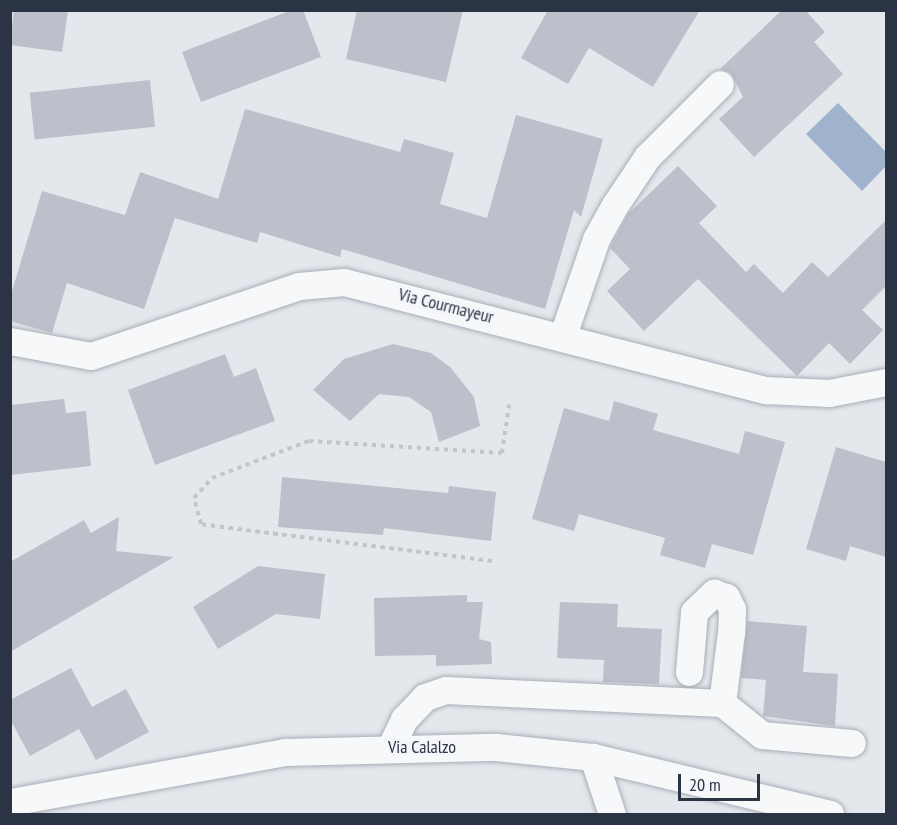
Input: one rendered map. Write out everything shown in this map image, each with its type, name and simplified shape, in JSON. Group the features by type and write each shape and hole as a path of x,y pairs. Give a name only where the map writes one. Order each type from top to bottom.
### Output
{"street":[{"path":"563,335 596,239 615,205 647,158 720,84"},
{"name":"Via Courmayeur","path":"10,341 91,356 320,282 401,294 766,390 829,393 886,382"},
{"path":"689,672 694,612 714,593 726,597 732,609 722,703"},
{"path":"391,746 411,712 425,697 445,690 722,703 762,735 852,743"},
{"name":"Via Calalzo","path":"10,801 285,752 391,746 496,747 593,757 830,814"},
{"path":"593,757 612,814"}],"path":[{"path":"492,561 201,524 194,498 212,478 309,441 502,453 509,405"}],"water":[{"path":"838,103 886,152 886,166 862,191 806,134"}],"building":[{"path":"14,10 68,10 62,52 10,45"},
{"path":"292,10 303,10 321,57 201,102 182,52"},
{"path":"357,10 463,10 446,82 346,59"},
{"path":"548,10 700,10 653,87 589,48 568,84 521,58"},
{"path":"782,10 805,10 825,32 814,42 843,74 754,157 719,119 743,97 731,73 720,69"},
{"path":"150,80 155,127 35,139 30,93"},
{"path":"245,109 400,152 404,139 454,153 440,204 487,218 516,115 603,139 581,217 574,210 545,309 342,249 340,257 260,232 257,243 175,218 144,309 67,283 52,333 10,321 10,298 42,191 125,215 140,172 218,199"},
{"path":"678,166 717,206 699,223 746,272 754,264 783,293 812,262 828,277 886,220 886,286 862,310 883,330 850,364 829,343 797,376 698,279 644,331 607,291 630,269 610,248 628,214"},
{"path":"393,344 431,353 450,367 474,397 480,426 439,442 431,412 409,397 379,394 350,421 313,390 344,359"},
{"path":"225,354 234,377 256,368 275,421 155,465 128,390"},
{"path":"64,399 66,413 86,411 91,466 10,475 10,405"},
{"path":"614,401 658,414 653,430 739,454 745,431 785,442 753,555 712,544 705,568 660,555 665,538 579,514 574,531 532,519 564,408 609,421"},
{"path":"836,447 886,462 886,557 850,546 846,561 806,549"},
{"path":"282,477 448,493 449,486 496,492 491,541 384,528 383,535 278,527"},
{"path":"119,517 116,551 174,557 10,652 10,562 84,520 91,533"},
{"path":"258,566 325,574 320,619 276,614 218,649 193,607"},
{"path":"467,595 467,602 483,602 479,639 491,642 492,664 436,666 436,655 375,656 374,598"},
{"path":"560,602 618,604 617,627 662,629 659,684 603,682 604,660 557,658"},
{"path":"747,621 807,626 803,672 838,674 835,726 763,716 766,680 741,678"},
{"path":"71,668 92,707 126,689 149,732 96,760 79,729 30,756 10,719 10,700"}]}
